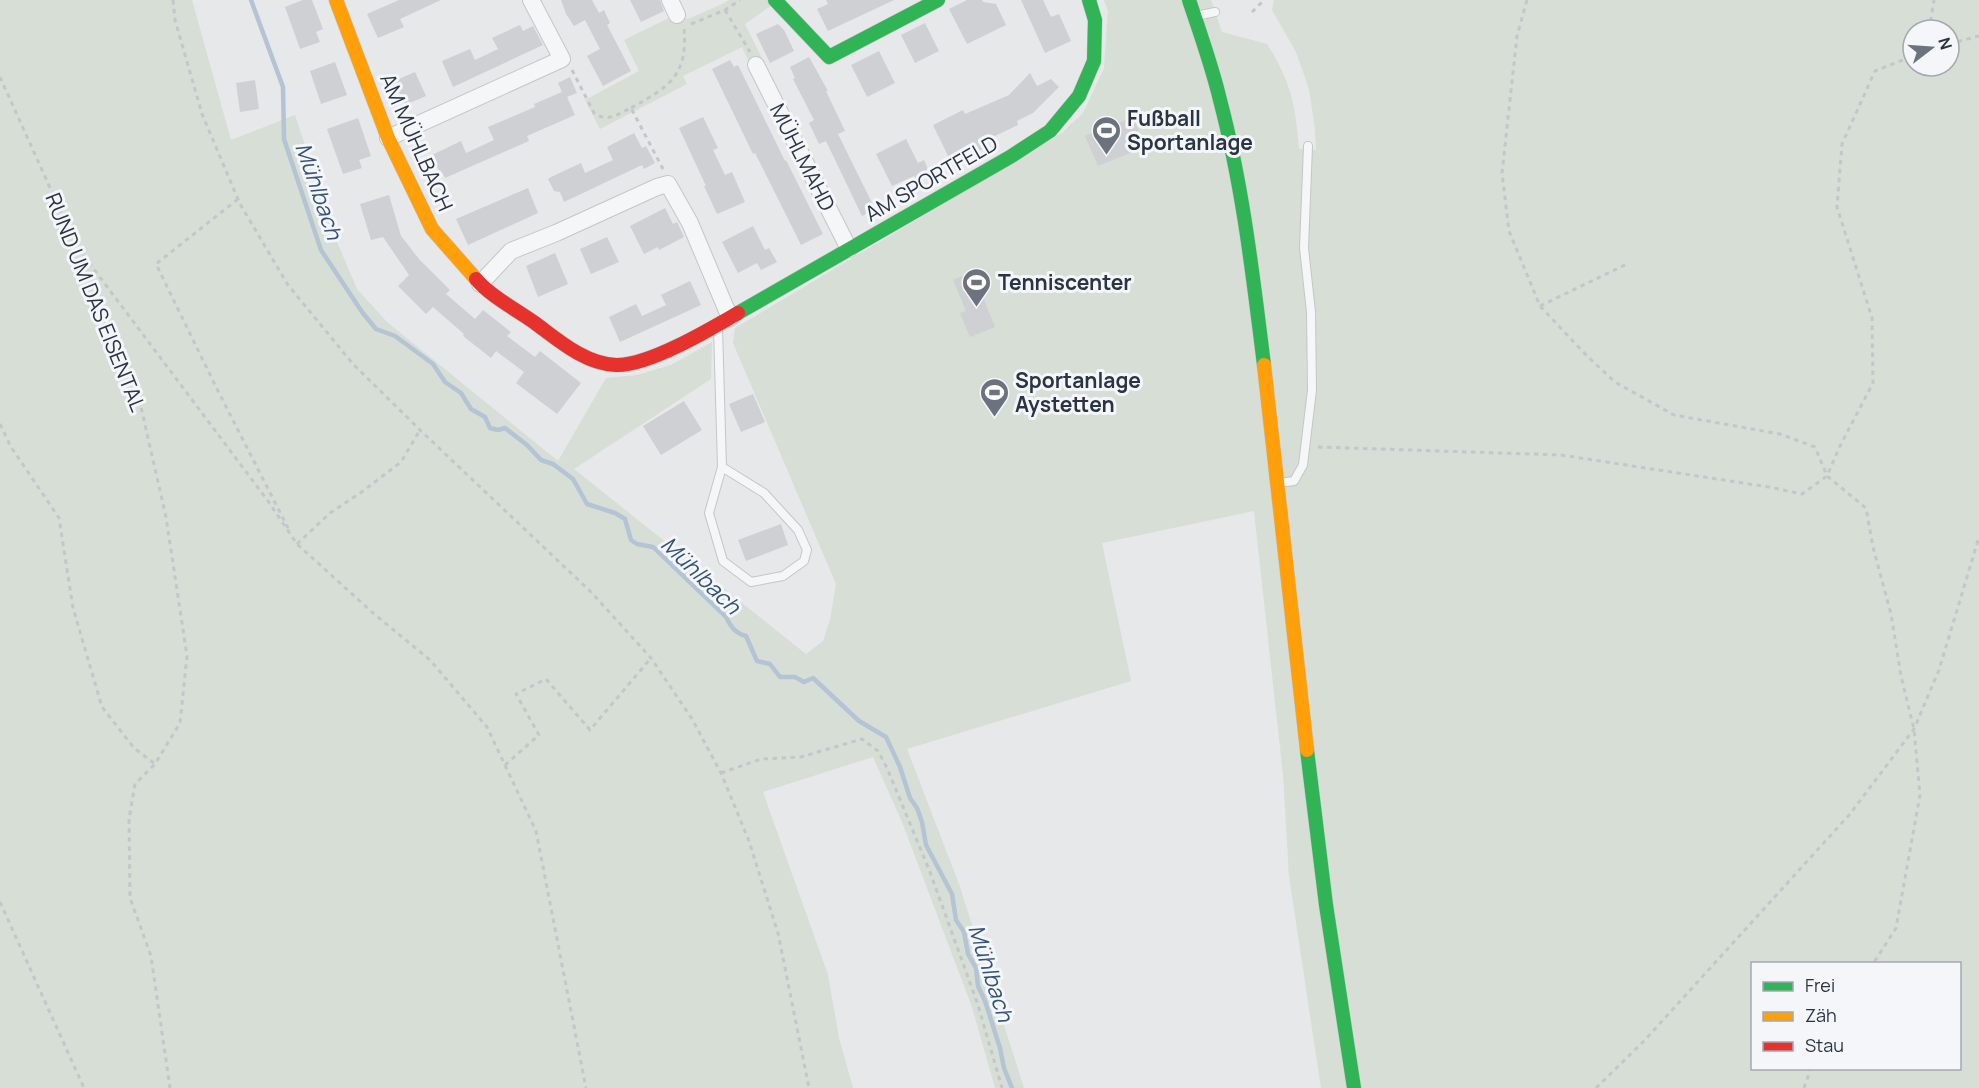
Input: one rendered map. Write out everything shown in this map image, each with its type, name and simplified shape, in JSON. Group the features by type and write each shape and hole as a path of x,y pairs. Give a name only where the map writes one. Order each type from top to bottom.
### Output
{"street":[{"name":"AM MÜHLBACH","path":"336,0 388,138 432,229 480,284 572,350 594,360 616,365 643,360 705,332"},
{"path":"388,138 562,59 531,0"},
{"path":"775,0 829,57 938,0"},
{"name":"AM SPORTFELD","path":"705,332 1010,157 1050,131 1079,96 1094,61 1095,20 1089,0"},
{"path":"1189,0 1219,97 1237,180 1255,299 1278,483 1320,858 1354,1088"},
{"name":"MÜHLMAHD","path":"756,65 849,249"},
{"path":"480,284 511,251 668,184 690,223 724,321"}],"lane":[{"path":"1195,16 1215,12"},
{"path":"1278,483 1294,481 1303,465 1312,390 1311,312 1304,248 1308,146"},
{"path":"722,467 764,493 798,530 807,550 804,561 783,576 751,582 723,561 709,513 722,467 724,321"}],"path":[{"path":"173,0 176,20 202,114 238,200 288,285 353,364 591,592 651,658 692,719 721,773 749,841 778,933 809,1088"},
{"path":"562,59 570,67 594,113 607,118 631,108 666,88 673,80 684,57 677,14 725,10 740,0"},
{"path":"1252,12 1264,0"},
{"path":"1527,0 1517,36 1502,173 1509,231 1540,306 1615,382 1674,415 1780,434 1815,447 1827,476 1866,508 1873,547 1891,614 1900,676 1914,729 1920,795 1896,928 1874,962"},
{"path":"1931,18 1934,0"},
{"path":"725,10 744,39 756,65"},
{"path":"1961,41 1979,36"},
{"path":"1306,447 1561,455 1802,494 1827,476 1873,382 1872,318 1837,207 1842,144 1875,71 1901,61"},
{"name":"RUND UM DAS EISENTAL","path":"0,77 75,243 138,394 166,517 187,656 180,723 155,764 135,784 129,819 130,898 151,956 170,1088"},
{"path":"631,108 665,173 668,184"},
{"path":"238,200 156,264 297,544"},
{"path":"75,243 261,492 297,544 373,613 430,660 487,727 536,831 586,1088"},
{"path":"1540,306 1629,263"},
{"path":"0,424 11,447 59,518 73,608 102,707 134,748 155,764"},
{"path":"297,544 330,513 401,462 420,430"},
{"path":"1596,1088 1644,1041 1850,814 1914,729 1939,670 1979,537"},
{"path":"505,765 539,735 516,694 546,679 590,730 651,658"},
{"path":"721,773 761,759 801,756 862,739 878,751 930,872 974,994 1002,1088"},
{"path":"0,902 84,1088"},
{"path":"1804,1088 1810,1070"}],"shaded area":[{"path":"0,0 192,0 231,140 295,115 337,242 357,289 387,322 558,461 606,378 637,375 671,365 712,342 711,379 574,469 806,654 823,641 830,620 836,584 733,343 735,328 1062,133 1083,113 1104,68 1108,11 1104,0 1211,0 1222,32 1267,44 1289,89 1296,119 1299,149 1316,150 1309,89 1296,52 1272,10 1274,0 1979,0 1979,1088 1321,1088 1289,876 1283,775 1254,511 1102,543 1131,681 907,749 959,884 1024,1088 995,1088 972,1007 902,822 873,757 763,792 828,975 839,1038 853,1088 0,1088"},
{"path":"729,0 773,0 775,3 745,24 763,60 751,66 742,47 683,76 687,84 600,129 585,100 639,71 624,40 675,15 688,19"}],"building":[{"path":"303,0 312,0 323,29 316,32 320,42 300,49 285,7"},
{"path":"399,0 441,0 400,19 404,27 378,38 367,14"},
{"path":"561,0 592,0 599,13 604,10 610,23 607,25 631,71 603,86 587,56 600,49 585,20 574,26"},
{"path":"630,0 660,0 664,11 641,22"},
{"path":"826,0 894,0 828,31 817,9 828,4"},
{"path":"967,0 982,0 996,4 1006,25 967,44 949,9"},
{"path":"1021,0 1043,0 1051,17 1059,14 1071,41 1045,53"},
{"path":"925,23 939,51 915,63 901,35"},
{"path":"778,24 784,30 794,51 770,63 756,34"},
{"path":"520,25 523,31 533,26 543,45 453,87 442,61 470,49 475,60 498,49 492,38"},
{"path":"879,51 895,83 867,97 851,65"},
{"path":"809,57 828,91 826,91 845,131 838,134 875,209 862,216 826,141 819,144 809,123 814,120 793,79 795,78 790,67"},
{"path":"730,60 734,67 738,65 823,234 801,245 712,69"},
{"path":"335,62 347,95 321,104 310,71"},
{"path":"415,72 426,96 405,105 394,81"},
{"path":"1030,73 1037,86 1051,79 1059,87 1033,113 1017,121 1018,125 980,143 983,149 958,161 956,158 950,160 933,125 963,110 965,114 1009,95"},
{"path":"570,77 577,93 567,97 575,115 527,136 529,141 445,178 442,172 440,173 432,155 461,141 466,153 494,140 488,127 535,107 534,104 562,92 558,83"},
{"path":"255,80 259,109 240,112 236,83"},
{"path":"703,117 718,148 713,150 725,175 732,172 745,202 717,214 679,128"},
{"path":"1133,117 1145,147 1098,166 1085,136"},
{"path":"358,118 371,156 359,160 362,168 343,174 327,129"},
{"path":"634,133 642,148 646,146 655,163 644,169 642,165 564,202 560,192 554,191 548,179 581,163 585,173 613,160 607,147"},
{"path":"906,139 918,163 924,160 930,174 917,181 914,176 892,186 876,154"},
{"path":"528,188 538,213 468,245 456,219"},
{"path":"389,195 401,236 419,259 450,290 446,294 475,319 483,310 511,332 507,336 535,357 540,351 581,383 557,414 516,383 524,372 496,351 491,358 463,336 464,334 433,307 426,314 398,286 409,275 383,237 371,240 360,204"},
{"path":"665,208 673,224 677,222 684,237 659,250 658,247 644,254 630,226"},
{"path":"753,226 765,250 769,248 777,262 761,270 757,263 738,273 722,242"},
{"path":"607,237 619,262 591,274 580,249"},
{"path":"555,253 568,284 538,297 526,266"},
{"path":"973,272 995,327 970,337 960,313 966,311 953,280"},
{"path":"690,281 701,305 620,342 609,317 636,304 642,316 666,305 661,295"},
{"path":"753,394 765,422 741,432 729,404"},
{"path":"684,401 702,430 661,455 643,426"},
{"path":"781,524 788,545 746,561 738,540"}],"waterway":[{"name":"Mühlbach","path":"251,0 283,87 284,139 321,250 376,329 395,336 433,364 445,382 461,393 471,409 485,417 490,428 498,430 505,428 527,445 541,460 553,464 573,479 587,504 615,513 625,519 631,540 637,544 653,547 726,617 734,629 746,636 757,661 770,664 780,677 795,677 804,682 813,678 859,721 886,737 900,767 910,798 917,808 926,845 952,894 956,920 964,932 968,954 976,968 978,986 985,1001 1012,1088"}],"traffic: fast":[{"path":"775,0 829,57 938,0"},
{"path":"738,313 1010,157 1050,131 1079,96 1094,61 1095,20 1089,0"},
{"path":"1189,0 1213,75 1235,166 1247,232 1264,365"},
{"path":"1307,750 1326,905 1354,1088"}],"traffic: slow":[{"path":"336,0 388,138 432,229 476,279"},
{"path":"1264,365 1307,750"}],"traffic: jam":[{"path":"476,279 496,297 563,343 583,356 605,364 629,364 644,360 695,337 738,313"}],"place":[{"name":"Fußball Sportanlage","path":"1106,156"},
{"name":"Tenniscenter","path":"977,308"},
{"name":"Sportanlage Aystetten","path":"994,418"}]}
